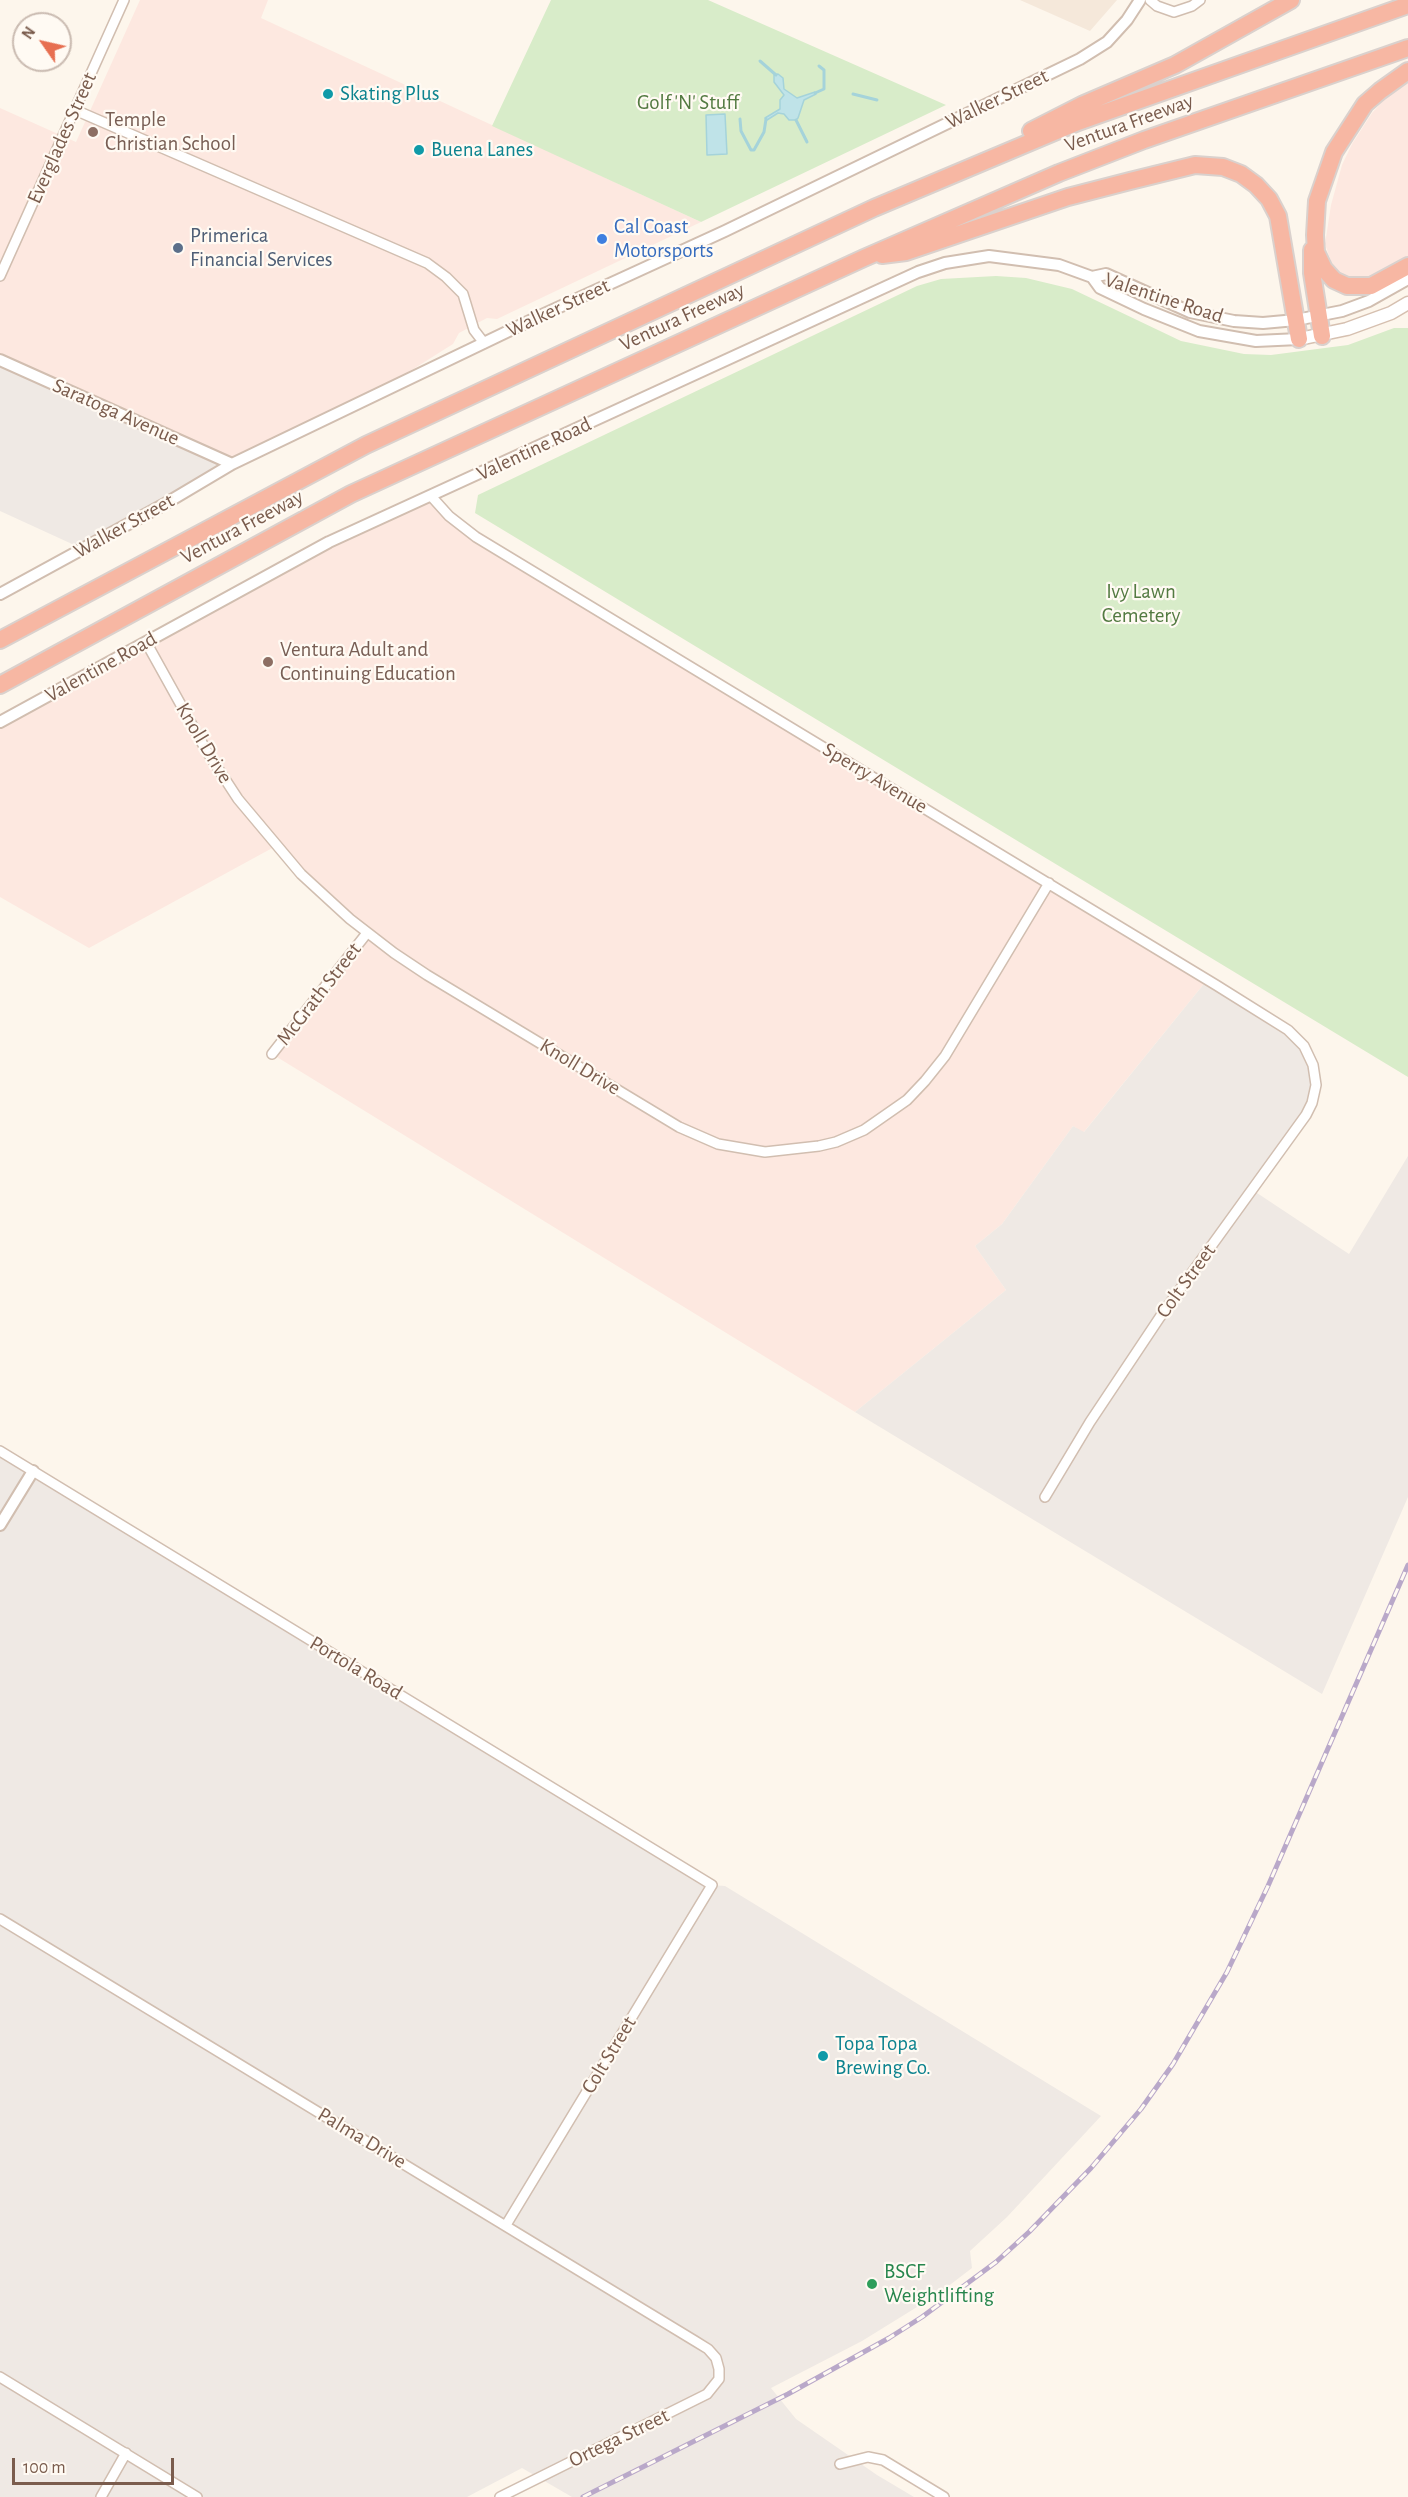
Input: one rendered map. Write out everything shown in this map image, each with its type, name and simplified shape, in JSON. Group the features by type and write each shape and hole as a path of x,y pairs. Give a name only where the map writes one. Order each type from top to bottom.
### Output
{"highway":[{"path":"874,208 1084,104 1174,65 1291,0"},
{"name":"Ventura Freeway","path":"0,640 366,445 874,208 1078,122 1408,5"},
{"name":"Ventura Freeway","path":"0,685 351,494 864,258 997,198 1091,161 1408,48"},
{"path":"1322,336 1311,259 1317,201 1334,152 1365,104 1408,71"},
{"path":"864,258 906,252 1099,189 1185,167 1214,166 1232,170 1249,179 1274,207 1281,225 1299,339"},
{"path":"1315,235 1316,252 1324,269 1334,280 1347,286 1362,288 1371,286 1408,266"}],"main road":[{"name":"Valentine Road","path":"1299,339 1322,336 1372,321 1408,303"}],"street":[{"name":"Everglades Street","path":"0,276 124,0"},
{"name":"Walker Street","path":"0,594 163,505 199,481 232,464 725,231 1080,59 1107,42 1127,20 1140,0"},
{"path":"1150,0 1157,6 1174,12 1192,6 1200,0"},
{"path":"75,110 427,263 463,294 474,330 484,343"},
{"name":"Valentine Road","path":"0,722 329,542 918,272 945,263 978,257 1003,256 1059,265 1092,277 1106,274 1172,305 1205,316 1263,323 1319,316 1369,301 1408,279"},
{"name":"Valentine Road","path":"1092,277 1100,288 1156,315 1199,331 1256,341 1299,339"},
{"name":"Saratoga Avenue","path":"0,360 232,464"},
{"name":"Sperry Avenue","path":"431,496 449,516 476,537 1288,1030 1304,1046 1313,1065"},
{"name":"Knoll Drive","path":"146,642 206,750 251,816 301,874 367,933 418,969 679,1127 718,1144 737,1148 783,1151 819,1146 850,1137 879,1121 907,1100 926,1081 945,1056 1049,883"},
{"name":"McGrath Street","path":"272,1054 367,933"},
{"name":"Colt Street","path":"1045,1497 1090,1422 1160,1317 1306,1115 1312,1103 1316,1084 1313,1065"},
{"name":"Portola Road","path":"0,1451 712,1885"},
{"path":"0,1525 33,1471"},
{"name":"Colt Street","path":"506,2225 712,1885"},
{"name":"Palma Drive","path":"0,1919 699,2343 712,2353 718,2364"},
{"name":"Ortega Street","path":"500,2497 702,2397 716,2385 719,2379 718,2364"},
{"path":"0,2377 197,2497"},
{"path":"101,2497 126,2453"},
{"path":"840,2464 868,2457 883,2460 944,2497"}],"shaded area":[{"path":"140,0 268,0 261,18 701,222 497,319 487,318 459,333 453,344 361,402 232,464 0,360 0,108 76,142"},
{"path":"1020,0 1117,0 1090,31"},
{"path":"1408,81 1408,256 1369,277 1350,279 1339,274 1333,267 1325,244 1331,205 1342,165 1352,144 1372,113"},
{"path":"0,360 232,464 83,549 0,511"},
{"path":"431,496 449,516 1207,980 1083,1133 1073,1126 1002,1224 975,1246 1006,1290 855,1412 272,1054 367,933 276,846 89,948 0,897 0,722 290,562"},
{"path":"1207,980 1288,1030 1311,1059 1315,1094 1254,1191 1349,1254 1408,1156 1408,1497 1322,1694 855,1412 1006,1290 975,1246 1002,1224 1073,1126 1084,1132"},
{"path":"0,1453 712,1885 725,1886 1101,2116 1007,2217 970,2251 972,2268 938,2294 862,2341 771,2388 796,2419 877,2475 914,2497 572,2497 522,2468 467,2497 0,2497"}],"green space":[{"name":"Golf 'N' Stuff","path":"551,0 708,0 946,105 701,222 492,126"},
{"name":"Ivy Lawn Cemetery","path":"996,276 1026,278 1072,289 1181,341 1244,354 1271,355 1348,345 1394,328 1408,328 1408,1077 475,513 478,495 917,286 941,279"}],"water":[{"path":"778,74 783,78 784,89 797,98 815,92 816,94 804,100 796,120 789,120 784,114 778,113 767,120 765,118 780,109 780,100 784,95 774,82 774,75"},
{"path":"725,114 727,154 707,155 706,115"}],"waterway":[{"path":"760,61 776,75"},
{"path":"815,93 824,89 824,70 819,66"},
{"path":"853,94 877,100"},
{"path":"740,119 741,131 751,150 754,150 764,132 766,119"},
{"path":"796,120 807,142"}],"railway":[{"path":"583,2497 788,2394 922,2317 996,2262 1029,2232 1091,2168 1141,2109 1173,2064 1227,1972 1268,1886 1408,1565"}],"place":[{"name":"Skating Plus","path":"328,94"},
{"name":"Temple Christian School","path":"93,132"},
{"name":"Buena Lanes","path":"419,150"},
{"name":"Cal Coast Motorsports","path":"602,239"},
{"name":"Primerica Financial Services","path":"178,248"},
{"name":"Ventura Adult and Continuing Education","path":"268,662"},
{"name":"Topa Topa Brewing Co.","path":"823,2056"},
{"name":"BSCF Weightlifting","path":"872,2284"}]}
